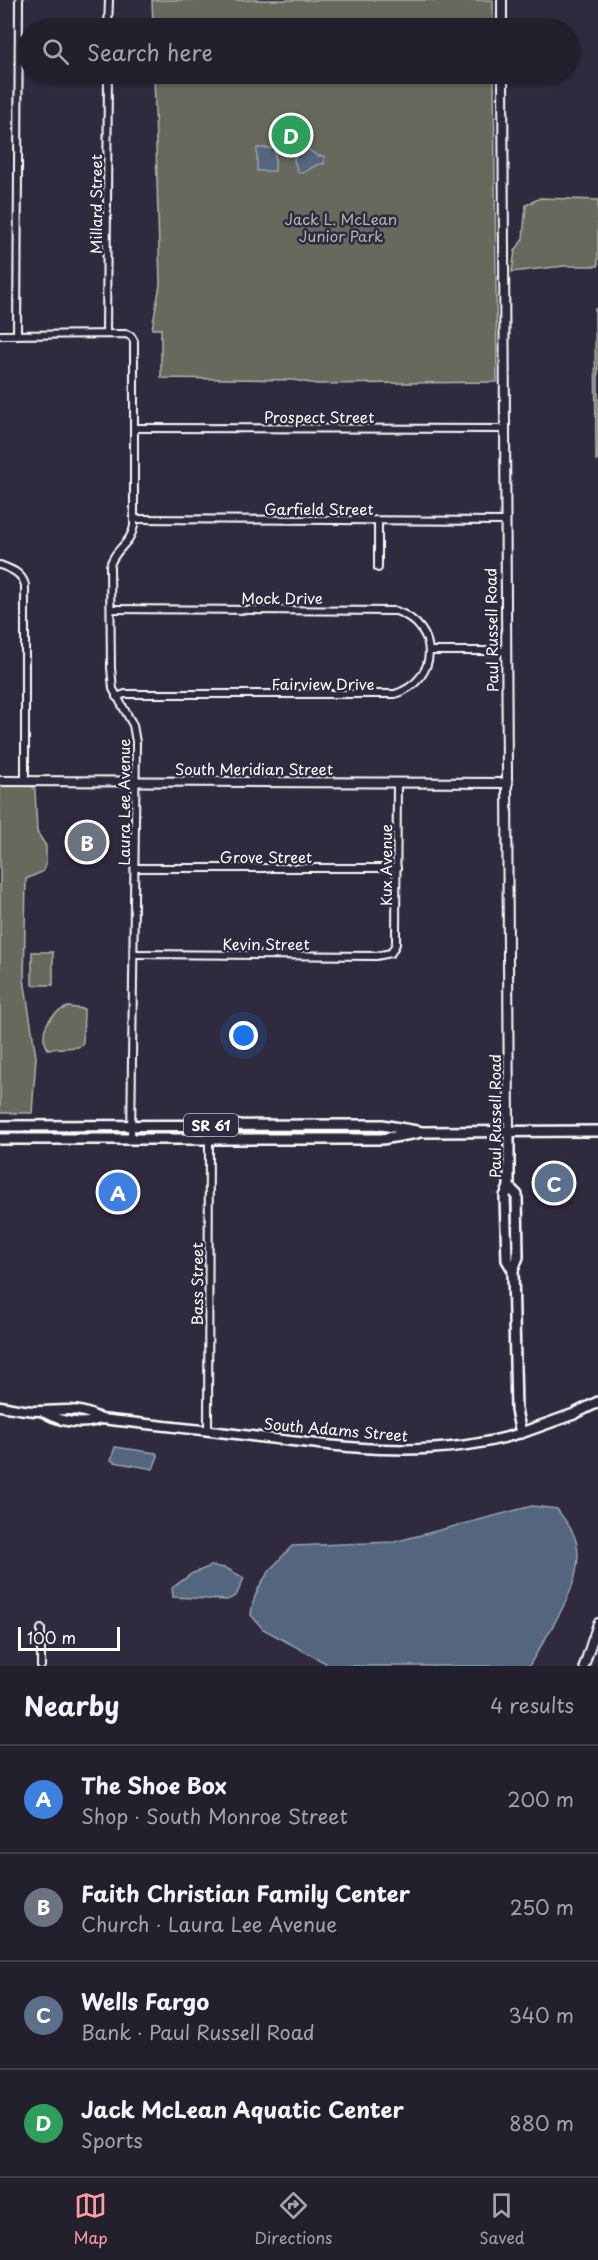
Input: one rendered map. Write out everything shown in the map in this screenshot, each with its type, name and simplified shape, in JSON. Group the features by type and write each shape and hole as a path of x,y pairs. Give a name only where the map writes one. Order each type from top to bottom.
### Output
{"main road":[{"path":"269,1125 269,1138"},
{"path":"347,1139 358,1132 360,1125"},
{"name":"SR 61","path":"0,1126 382,1125 422,1132"},
{"path":"508,1131 598,1131"},
{"name":"SR 61","path":"0,1139 347,1139 388,1138 422,1132 508,1131"},
{"name":"Paul Russell Road","path":"508,1131 507,1260 513,1269 516,1410 521,1433"},
{"name":"South Adams Street","path":"0,1406 43,1412 59,1409 88,1412 101,1419 349,1448 401,1451 458,1447 492,1441 574,1414 598,1402"}],"street":[{"path":"19,0 19,18"},
{"path":"108,18 109,0"},
{"path":"502,0 502,18"},
{"path":"17,335 18,84"},
{"name":"Millard Street","path":"106,334 108,84"},
{"name":"Paul Russell Road","path":"503,84 508,1131"},
{"path":"0,335 106,334"},
{"name":"Laura Lee Avenue","path":"106,334 131,336 134,340 134,519 130,539 112,559 111,609 111,677 116,697 135,732 137,780 131,1138"},
{"name":"Prospect Street","path":"134,428 504,429"},
{"name":"Garfield Street","path":"134,519 504,521"},
{"path":"378,521 378,568"},
{"path":"0,565 20,575 25,585 25,781"},
{"name":"Mock Drive","path":"111,609 396,611 405,614 418,624 425,633 430,651"},
{"path":"430,651 507,651"},
{"name":"Fairview Drive","path":"116,697 125,694 395,694 405,691 417,679 429,661 430,651"},
{"name":"South Meridian Street","path":"0,781 508,783"},
{"name":"Kux Avenue","path":"394,949 397,782"},
{"name":"Grove Street","path":"135,868 397,868"},
{"name":"Kevin Street","path":"134,954 376,956 386,955 394,949"},
{"name":"Bass Street","path":"208,1431 209,1138"},
{"path":"584,1666 598,1623"},
{"path":"41,1629 41,1666"}],"green space":[{"path":"152,0 493,0 493,18 153,18"},
{"name":"Jack L. McLean Junior Park","path":"154,84 494,84 497,382 317,384 293,380 161,378 161,329 152,329 160,285"},
{"path":"540,198 598,200 598,266 564,266 512,272 515,251 523,239 526,205"},
{"path":"595,309 598,309 598,460 596,461"},
{"path":"29,784 35,789 37,832 46,846 46,865 42,872 26,879 24,979 36,1057 32,1113 0,1113 0,785"},
{"path":"32,952 53,952 53,985 32,985"},
{"path":"68,1007 84,1009 83,1043 78,1047 48,1049 44,1036 47,1024 51,1018"}],"water":[{"path":"303,146 318,156 324,156 324,164 318,164 303,173 298,172 294,160 298,147"},
{"path":"257,148 275,148 275,171 257,171"},
{"path":"115,1447 156,1453 158,1456 153,1469 114,1462 111,1460"},
{"path":"532,1506 557,1509 573,1533 578,1549 573,1584 566,1602 529,1666 328,1666 263,1629 251,1615 260,1586 271,1569 292,1546 394,1542"},
{"path":"211,1566 226,1568 244,1578 236,1596 227,1600 173,1597 172,1588 191,1574"}],"place":[{"name":"Jack McLean Aquatic Center","path":"291,135"},
{"name":"Faith Christian Family Center","path":"87,842"},
{"name":"Wells Fargo","path":"554,1183"},
{"name":"The Shoe Box","path":"118,1192"}]}
